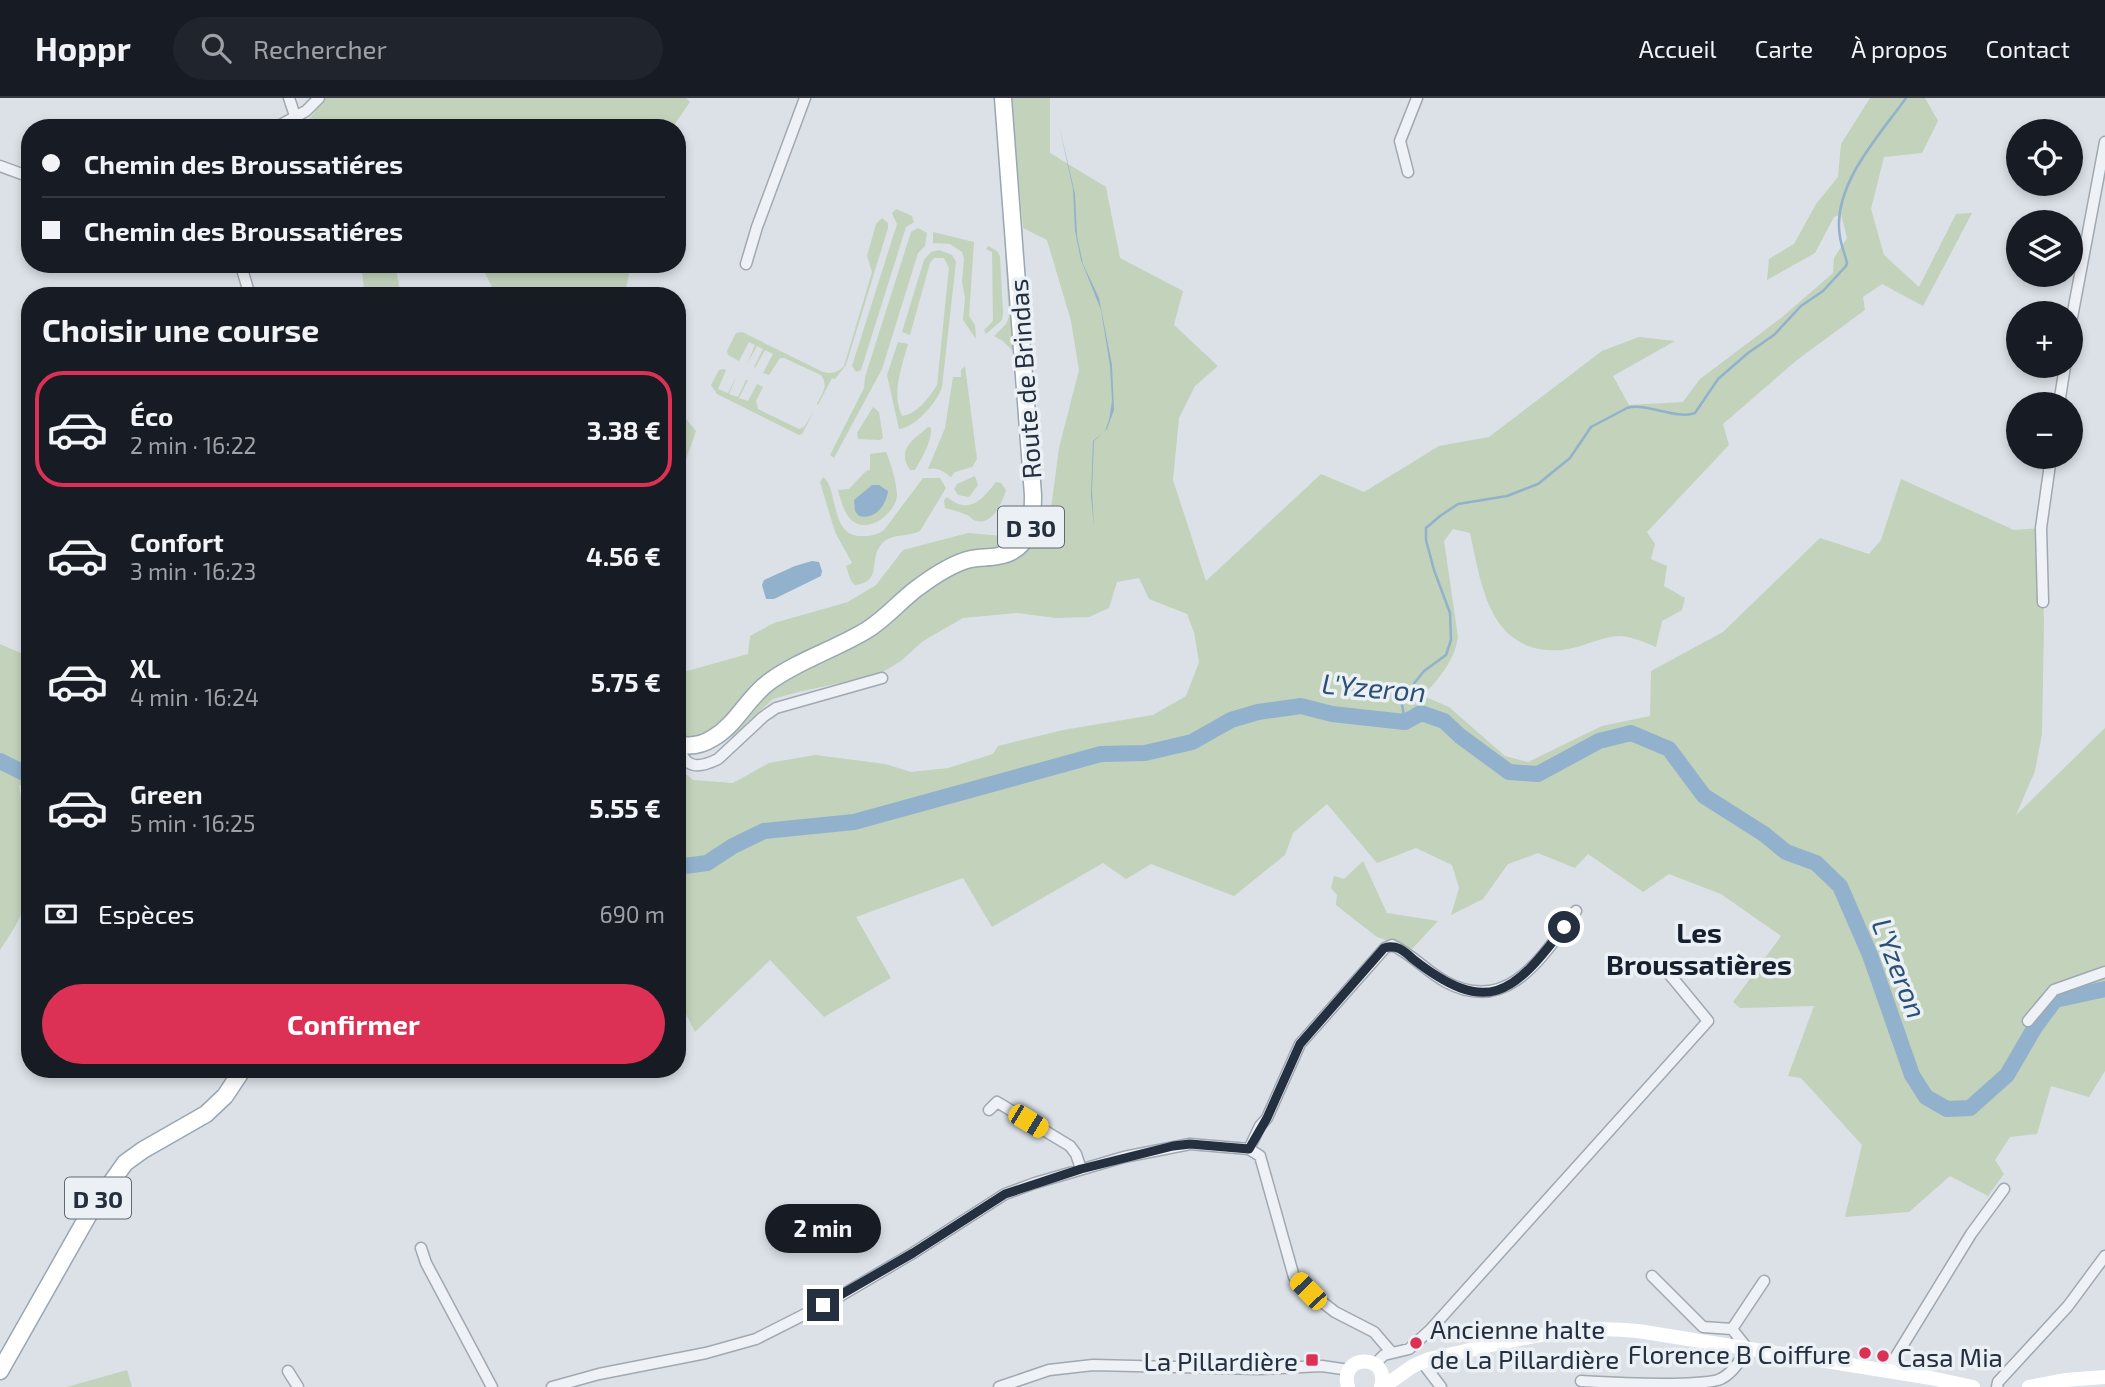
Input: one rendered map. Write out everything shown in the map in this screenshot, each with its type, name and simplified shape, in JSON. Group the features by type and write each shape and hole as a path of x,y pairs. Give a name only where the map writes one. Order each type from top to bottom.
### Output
{"main road":[{"name":"Route de Brindas","path":"686,745 697,745 713,738 726,728 757,690 779,674 828,652 870,628 939,573 970,559 1009,554 1028,537 1033,521 1032,495 1003,98"},
{"name":"D 30","path":"0,1371 89,1214 125,1163 206,1114 225,1096 237,1078"},
{"path":"1348,1387 1346,1379 1349,1370 1358,1362 1370,1362 1394,1369 1540,1334 1575,1329 1639,1331 1973,1387"},
{"path":"1382,1387 1418,1364"},
{"path":"1377,1366 1383,1379 1382,1387"},
{"path":"2029,1387 2066,1380 2105,1377"}],"street":[{"path":"289,98 295,119"},
{"path":"290,119 306,111 319,98"},
{"path":"746,264 805,98"},
{"path":"1408,172 1400,141 1417,98"},
{"path":"2075,301 2105,142"},
{"path":"0,166 21,174"},
{"path":"2043,602 2041,528 2049,469"},
{"name":"Route de Brindas","path":"686,760 700,766 718,759 776,708 882,678"},
{"path":"1249,1149 1267,1118 1300,1044 1384,948 1392,946 1401,949 1434,975 1454,986 1475,992 1495,990 1515,983 1528,972 1576,911"},
{"path":"1377,1366 1384,1356 1409,1349 1431,1329 1708,1021 1665,970"},
{"path":"2028,1021 2054,990 2105,972"},
{"path":"989,1110 997,1102 1070,1146 1081,1169"},
{"path":"552,1387 599,1374 706,1353 755,1339 835,1299 1005,1194 1124,1157 1190,1144 1249,1149 1260,1156 1294,1277 1335,1312 1374,1332 1392,1353"},
{"path":"1887,1371 1971,1234 2004,1189"},
{"path":"421,1248 426,1263 492,1387"},
{"path":"1997,1387 1998,1382 2068,1306 2105,1256"},
{"path":"1581,1381 1677,1384 1719,1380 1739,1364 1747,1348 1732,1329 1703,1327 1652,1276"},
{"path":"1732,1329 1764,1281"},
{"path":"1418,1364 1441,1387"},
{"path":"999,1387 1049,1370 1093,1365 1259,1369 1322,1366 1349,1370"},
{"path":"288,1371 298,1387"}],"green space":[{"path":"326,98 686,98 690,102 678,119 309,119"},
{"path":"1011,98 1050,98 1050,153 1106,187 1120,258 1183,291 1174,325 1218,366 1195,386 1179,418 1173,480 1206,581 1321,474 1364,492 1439,446 1489,437 1602,351 1639,337 1675,341 1613,376 1629,405 1683,402 1700,379 1781,318 1833,273 1834,258 1847,238 1841,214 1834,217 1815,253 1767,280 1769,259 1794,244 1816,204 1838,177 1841,144 1870,98 1925,98 1938,121 1922,153 1884,157 1871,209 1884,255 1919,287 1956,214 1972,213 1923,306 1882,284 1863,297 1865,310 1797,360 1723,424 1729,445 1647,532 1655,544 1651,559 1667,566 1664,586 1685,598 1682,610 1662,621 1656,647 1634,638 1620,636 1562,650 1538,649 1519,642 1504,630 1493,614 1479,575 1470,533 1453,529 1444,541 1458,637 1449,662 1423,696 1449,707 1505,756 1528,762 1602,726 1650,716 1651,671 1723,632 1820,538 1869,554 1881,540 1901,479 2014,530 2041,528 2044,622 2042,734 2035,771 2016,815 2105,728 2105,1071 2089,1097 2051,1086 2037,1134 2010,1137 1995,1160 2004,1174 1988,1196 1950,1176 1909,1212 1845,1217 1862,1145 1801,1078 1788,1076 1814,1006 1740,1008 1733,1002 1781,936 1721,894 1669,874 1643,892 1588,854 1575,868 1538,853 1508,864 1483,899 1451,915 1459,888 1452,865 1416,848 1377,863 1327,804 1293,833 1285,855 1234,896 1151,864 1126,879 1103,863 992,927 963,878 856,917 891,978 824,1017 770,960 695,1032 686,1014 686,774 693,780 733,783 769,763 815,755 885,764 911,772 948,768 993,754 998,746 1063,730 1153,715 1186,696 1199,662 1194,632 1187,614 1149,599 1139,578 1117,582 1109,608 1089,617 1056,618 1017,613 963,618 923,641 901,661 878,675 773,699 732,737 720,725 698,736 686,736 686,671 748,654 750,636 774,623 848,602 876,585 903,550 968,533 1050,540 1059,448 1079,370 1071,321 1047,240 1023,228"},
{"path":"896,209 912,216 914,222 906,227 861,370 856,372 852,366 897,224 892,213"},
{"path":"882,218 888,223 888,228 846,365 835,379 832,378 818,405 825,386 821,375 784,358 780,358 769,375 763,373 773,354 765,350 755,368 763,349 757,346 747,364 755,345 749,342 739,361 728,355 727,351 736,333 742,332 823,372 834,372 844,366 872,272 867,256 876,224"},
{"path":"918,228 927,233 925,246 918,253 882,369 834,458 830,455 864,388 865,377 911,232"},
{"path":"933,232 974,242 969,316 975,325 976,339 963,320 965,298 962,252 950,244 933,243"},
{"path":"988,246 1000,256 1003,313 1002,320 986,334 984,330 993,321 992,252 986,249"},
{"path":"939,250 952,255 956,262 942,387 925,413 912,424 899,429 887,375 898,342 908,344 897,389 902,416 917,409 937,385 949,268 944,258 934,258 930,263 910,335 902,332 924,260 931,252"},
{"path":"1010,251 1017,344 1012,350 994,336 1009,317 1005,252"},
{"path":"362,273 397,273 399,287 364,287"},
{"path":"485,273 629,273 626,287 492,287"},
{"path":"965,366 977,459 972,467 955,472 951,477 940,470 928,469 945,428 953,377 961,377 961,370"},
{"path":"719,370 726,370 718,389 728,393 737,375 729,394 738,397 748,380 739,398 748,401 757,384 763,387 756,401 758,409 799,429 804,427 814,411 802,434 799,435 717,394 711,385"},
{"path":"873,407 879,412 883,438 858,439 857,433"},
{"path":"686,419 696,431 686,459"},
{"path":"928,427 931,428 931,433 926,449 915,470 910,470 905,457 908,446"},
{"path":"886,452 896,486 896,502 882,519 869,525 856,523 846,513 838,490 849,489 870,470 870,454"},
{"path":"975,476 978,485 969,497 958,495 954,489 957,484"},
{"path":"823,477 828,483 836,512 845,530 853,535 864,536 884,530 923,478 940,478 946,488 920,531 893,537 884,542 877,552 869,580 855,585 846,566 852,563 835,532 820,482"},
{"path":"996,482 1001,483 1006,490 996,511 988,519 976,521 965,514 945,508 944,500 947,497 962,505 968,505 980,500"},
{"path":"0,644 21,653 21,913 0,950"},
{"path":"1363,861 1387,913 1438,921 1412,949 1377,937 1336,905 1337,895 1331,888 1334,876 1344,879"},
{"path":"127,1370 132,1387 67,1387"}],"water":[{"path":"1059,125 1075,194 1077,236 1083,264 1099,298 1112,365 1114,410 1105,431 1112,401 1110,366 1101,310 1081,260 1075,231 1073,189"},
{"path":"1103,432 1094,441 1094,528 1091,496 1093,441"},
{"path":"872,485 879,485 888,491 885,502 875,514 859,516 855,511 854,500"},
{"path":"812,561 819,562 821,576 774,599 766,599 762,585 764,580"}],"waterway":[{"path":"1405,722 1402,704 1404,696 1424,671 1446,655 1451,640 1450,613 1434,570 1426,540 1426,528 1458,504 1507,496 1538,484 1570,458 1591,427 1627,408 1643,407 1687,415 1695,413 1718,379 1774,335 1801,306 1823,291 1846,266 1839,218 1843,199 1859,163 1906,98"},
{"name":"L'Yzeron","path":"686,866 707,863 764,831 854,822 1101,754 1145,753 1192,742 1231,720 1258,712 1301,706 1332,714 1405,722 1421,713 1444,721 1509,772 1538,774 1599,741 1631,733 1669,749 1704,796 1764,834 1786,852 1816,863 1840,886 1870,955 1912,1075 1926,1097 1947,1109 1970,1108 2007,1075 2035,1027 2055,1000 2105,989"},
{"name":"L'Yzeron","path":"0,761 21,772"}],"place":[{"name":"Ancienne halte de La Pillardière","path":"1416,1343"},
{"name":"Florence B Coiffure","path":"1865,1353"},
{"name":"Casa Mia","path":"1883,1356"},
{"name":"La Pillardière","path":"1312,1360"}],"district":[{"name":"Les Broussatières","path":"1699,948"}],"route":[{"path":"823,1305 913,1253 1005,1194 1035,1183 1173,1146 1190,1144 1249,1149 1267,1118 1300,1044 1384,948 1392,946 1401,949 1434,975 1454,986 1475,992 1495,990 1515,983 1528,972 1564,927"}]}
